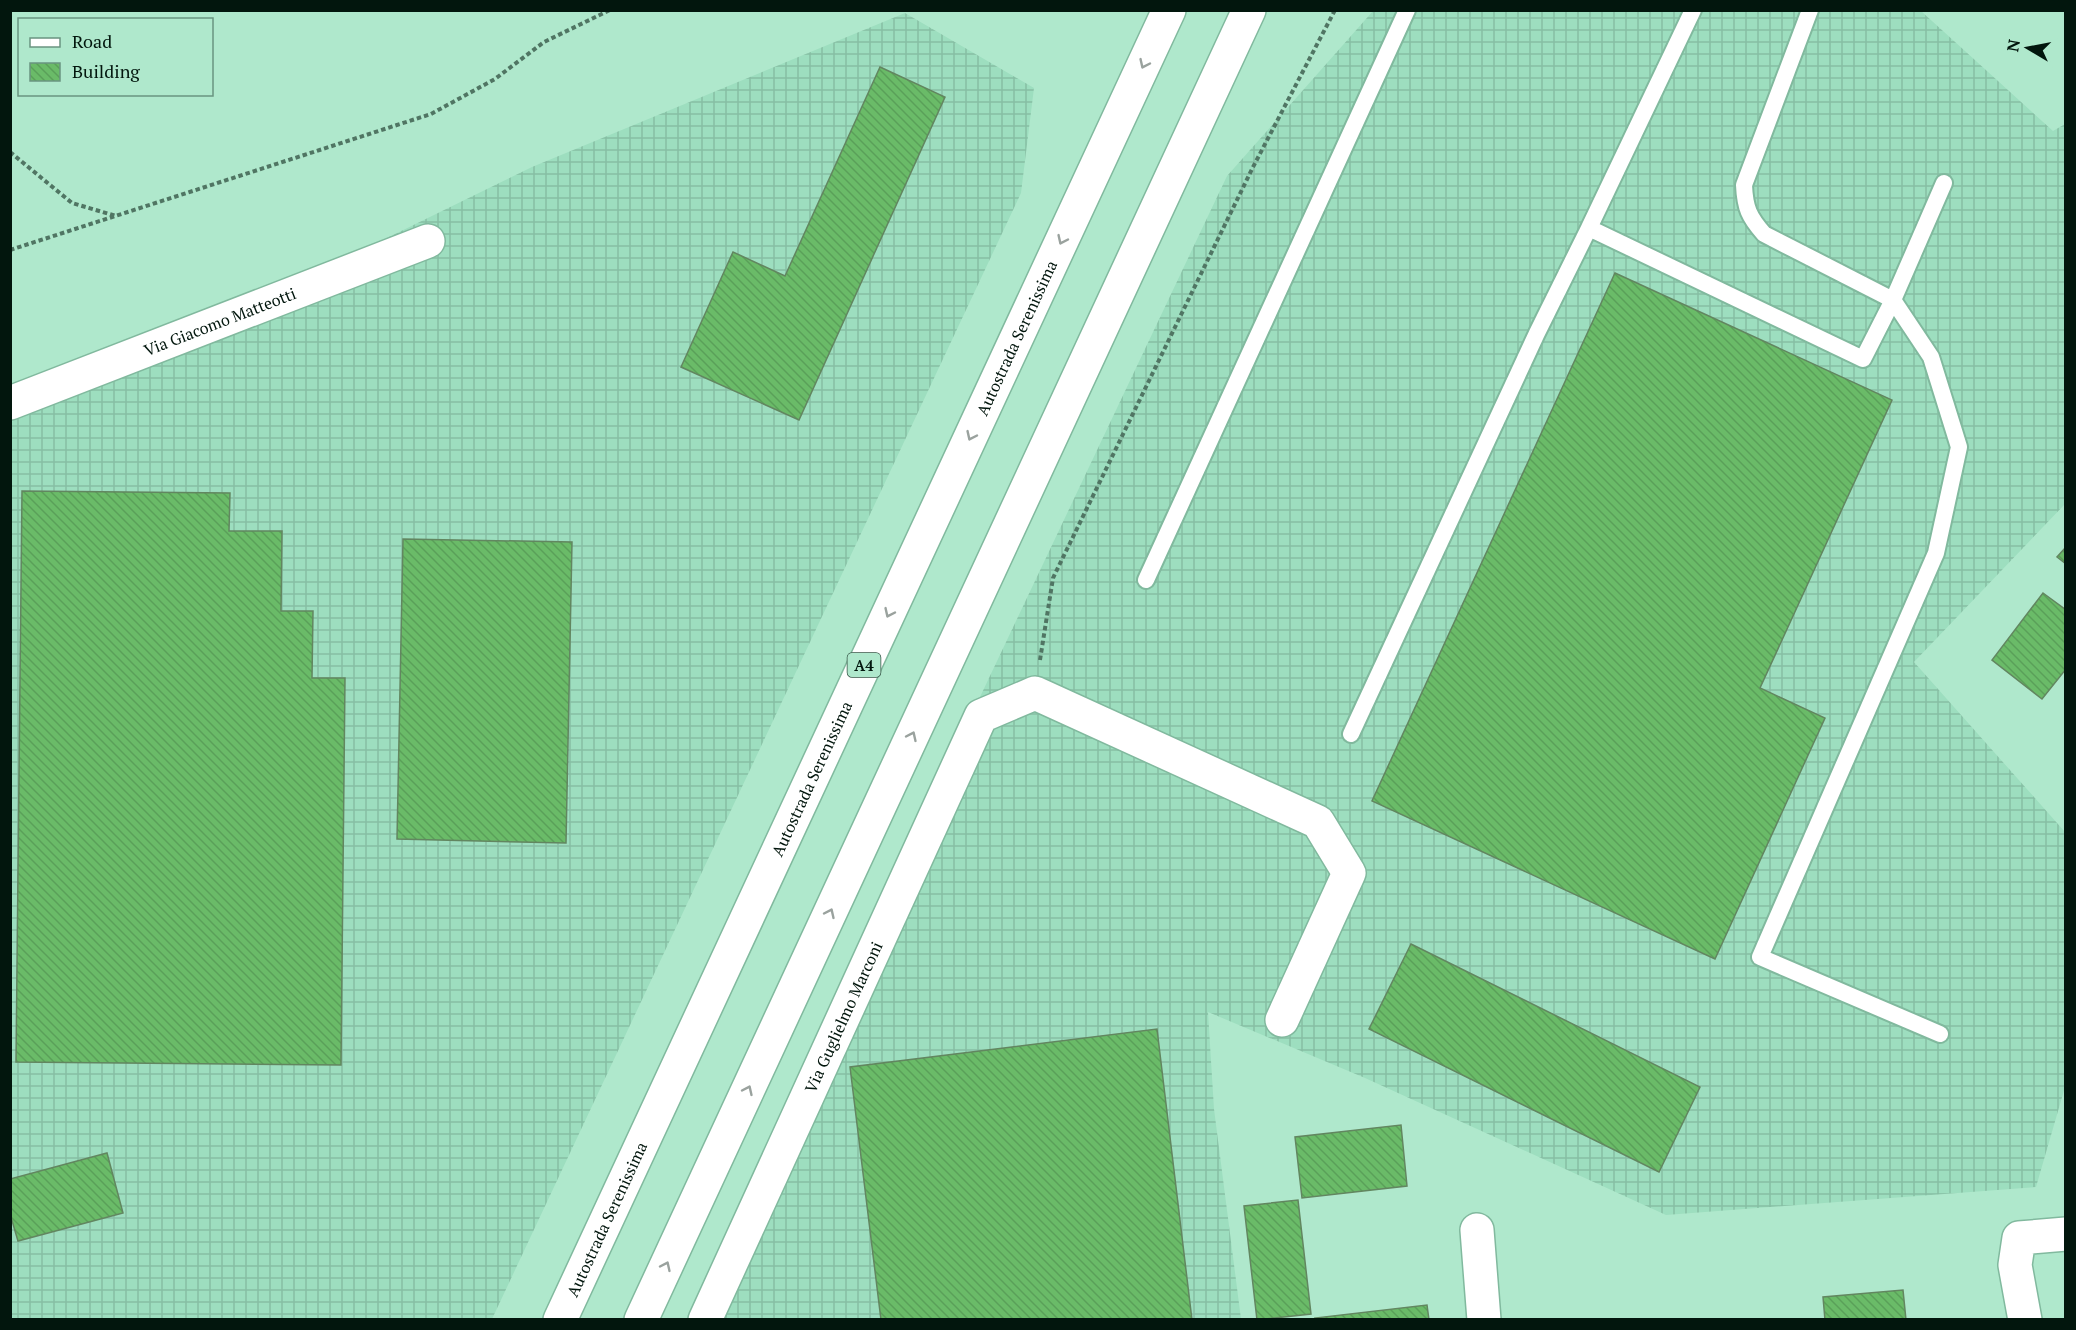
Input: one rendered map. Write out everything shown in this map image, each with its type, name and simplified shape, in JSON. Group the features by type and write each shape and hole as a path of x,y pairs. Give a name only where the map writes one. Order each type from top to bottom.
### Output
{"main road":[{"name":"Autostrada Serenissima","path":"560,1320 1168,10"},
{"path":"641,1320 1249,10"},
{"name":"Via Giacomo Matteotti","path":"10,403 428,241"},
{"path":"1035,693 1318,822 1349,873 1282,1020"},
{"name":"Via Guglielmo Marconi","path":"705,1320 974,714 1035,693"},
{"path":"1477,1230 1484,1320"},
{"path":"2025,1320 2015,1264 2019,1238 2066,1234"}],"lane":[{"path":"1146,580 1407,10"},
{"path":"1351,734 1527,355 1693,10"},
{"path":"1810,10 1744,185 1745,203 1752,219 1764,234 1893,300 1931,357 1959,447 1936,553 1760,957 1940,1034"},
{"path":"1589,228 1863,359 1893,300 1944,183"}],"path":[{"path":"10,250 431,114 495,79 544,42 610,10"},
{"path":"1035,693 1053,578 1252,170 1335,10"},
{"path":"10,152 72,203 116,216"}],"shaded area":[{"path":"1373,11 1921,11 2053,131 2065,124 2065,504 1914,662 2065,832 2065,1087 2036,1187 1666,1215 1365,1078 1208,1012 1214,1109 1241,1319 692,1320 980,697 1227,176"},
{"path":"905,13 1034,88 1021,193 492,1319 11,1320 11,422 532,167"}],"building":[{"path":"880,67 945,97 799,420 681,367 733,252 785,276"},
{"path":"1615,273 1892,400 1760,688 1825,718 1715,959 1372,801"},
{"path":"22,491 230,493 229,531 282,531 281,611 313,611 312,678 345,678 341,1065 16,1062"},
{"path":"403,539 572,542 566,843 397,839"},
{"path":"2066,547 2066,564 2057,557"},
{"path":"2043,593 2066,610 2066,669 2042,699 1992,660"},
{"path":"1411,944 1700,1087 1659,1172 1369,1029"},
{"path":"1157,1029 1192,1320 881,1320 850,1067"},
{"path":"1401,1125 1407,1186 1302,1198 1295,1137"},
{"path":"107,1153 123,1213 18,1241 10,1214 10,1179"},
{"path":"1298,1200 1311,1314 1257,1320 1244,1206"},
{"path":"1903,1290 1906,1320 1825,1320 1823,1297"},
{"path":"1427,1305 1429,1320 1316,1320 1315,1318"}]}
